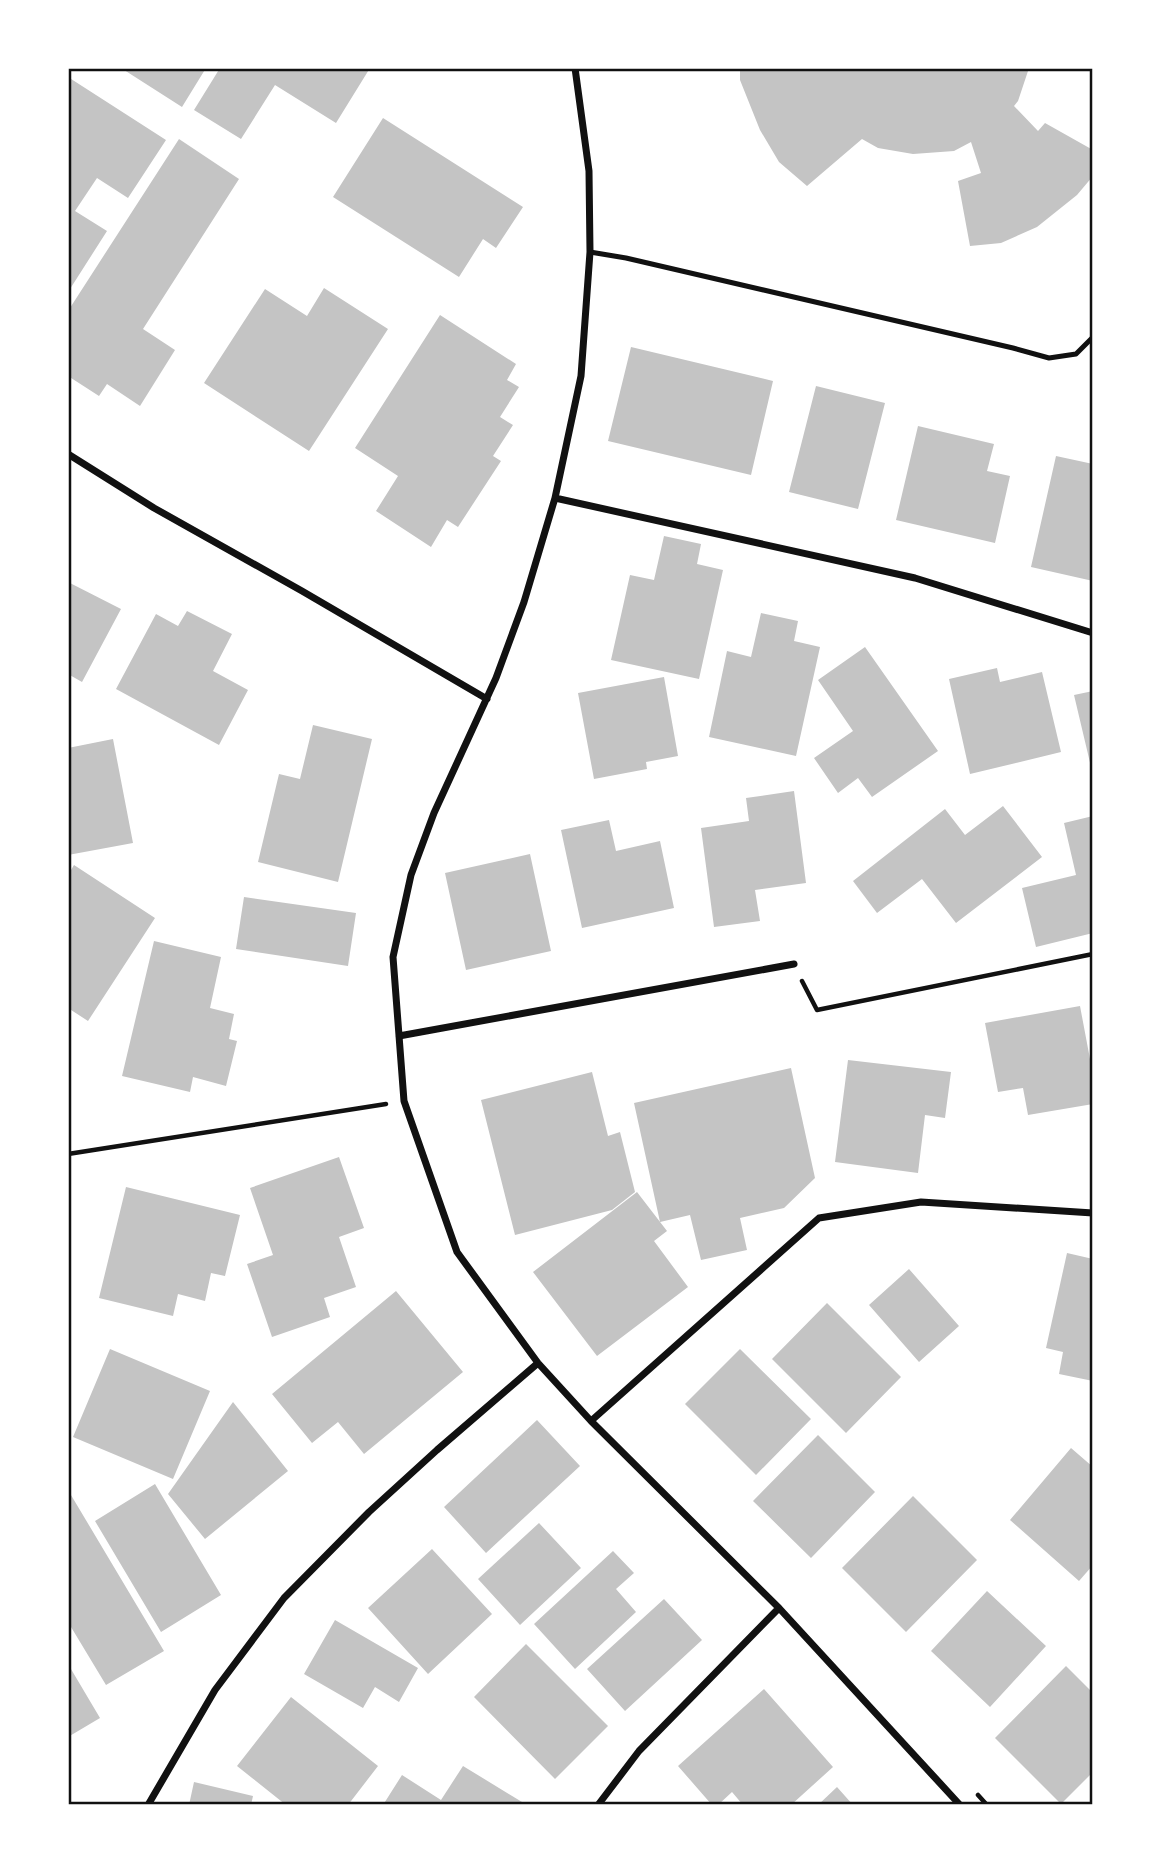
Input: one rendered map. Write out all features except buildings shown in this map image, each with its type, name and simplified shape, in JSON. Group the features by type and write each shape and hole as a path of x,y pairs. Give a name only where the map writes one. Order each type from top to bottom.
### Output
{"street":[{"path":"575,68 589,172 590,252 581,376 555,498 524,602 487,699 434,813 411,875 393,957 404,1101 457,1252 538,1363 591,1421 779,1608 960,1805"},
{"path":"68,454 154,509 302,591 487,699"},
{"path":"555,498 915,578 1093,633"},
{"path":"399,1037 794,964"},
{"path":"591,1421 819,1218 921,1202 1093,1213"},
{"path":"148,1805 215,1690 284,1598 369,1512 538,1363"},
{"path":"598,1805 639,1751 779,1608"}],"lane":[{"path":"590,252 653,264 1049,358 1076,354 1093,337"}],"path":[{"path":"794,964 817,1010 1093,954"},
{"path":"68,1154 404,1101"}]}
